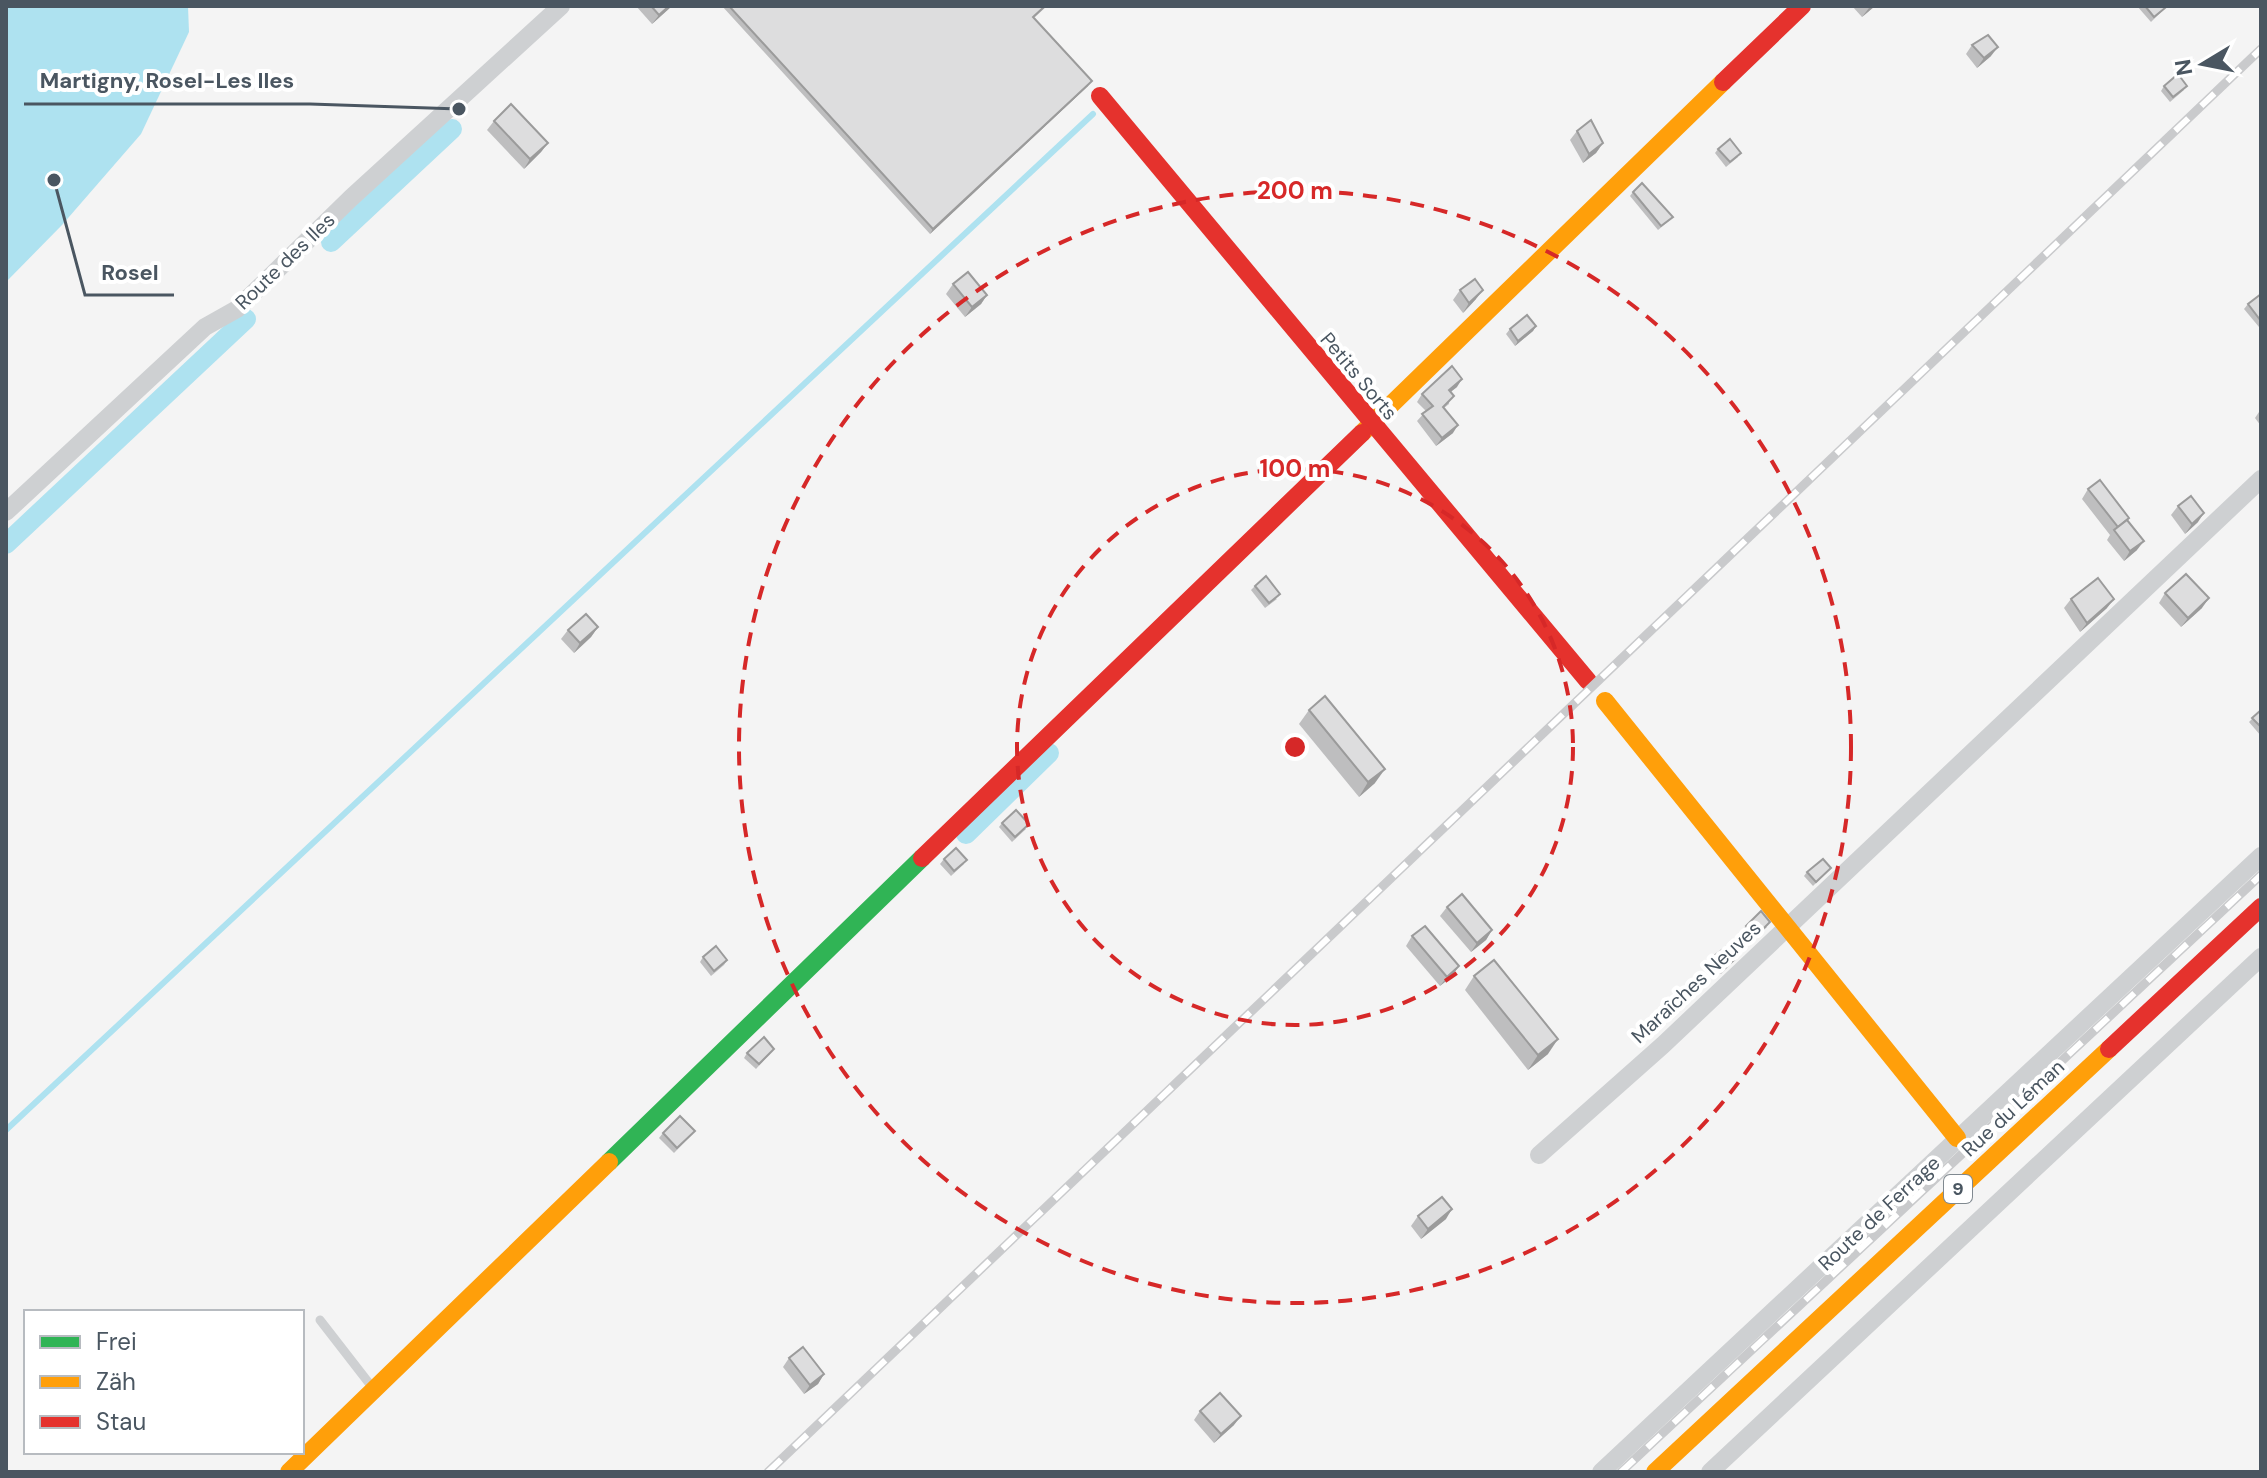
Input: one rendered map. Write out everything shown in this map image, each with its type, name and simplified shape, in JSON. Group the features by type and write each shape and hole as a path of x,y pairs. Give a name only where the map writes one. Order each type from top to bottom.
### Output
{"street":[{"name":"Route des Iles","path":"6,512 205,327 237,309 351,198 561,6"},
{"path":"289,1472 1802,6"},
{"name":"Petits Sorts","path":"1100,96 1369,423 1588,681"},
{"path":"1605,701 1787,927 2261,479"},
{"name":"Route de Ferrage","path":"1601,1472 2261,856"},
{"name":"Rue du Léman","path":"1655,1472 2261,907"},
{"name":"Maraîches Neuves","path":"1539,1155 1787,927 1957,1138"},
{"path":"1710,1472 2261,957"}],"lane":[{"path":"320,1320 375,1389"}],"water":[{"path":"6,6 188,6 189,32 141,134 62,225 6,282"}],"building":[{"path":"651,6 669,6 659,15"},
{"path":"729,6 1045,6 1033,17 1092,81 933,229"},
{"path":"2145,6 2163,6 2165,8 2154,17"},
{"path":"1988,35 1998,47 1984,58 1972,45"},
{"path":"2178,74 2187,86 2173,97 2164,86"},
{"path":"511,104 548,143 530,159 494,121"},
{"path":"1591,120 1603,143 1589,154 1577,131"},
{"path":"1730,139 1741,153 1730,162 1718,149"},
{"path":"1642,183 1673,217 1661,226 1633,192"},
{"path":"968,272 987,295 972,307 953,284"},
{"path":"1475,279 1483,290 1469,303 1460,290"},
{"path":"2261,294 2261,321 2248,304"},
{"path":"1527,315 1536,326 1518,341 1510,329"},
{"path":"1452,366 1462,379 1449,390 1454,396 1443,407 1458,425 1442,438 1422,414 1433,406 1422,394"},
{"path":"2100,480 2129,518 2118,527 2088,489"},
{"path":"2191,496 2204,513 2192,524 2178,506"},
{"path":"2127,520 2144,541 2130,551 2114,530"},
{"path":"2186,574 2209,598 2188,618 2165,593"},
{"path":"1266,576 1280,594 1269,603 1255,586"},
{"path":"2098,578 2114,599 2087,623 2071,599"},
{"path":"586,614 598,627 580,643 568,630"},
{"path":"1325,696 1385,769 1368,782 1309,710"},
{"path":"2261,710 2261,727 2252,718"},
{"path":"1016,810 1029,824 1015,837 1002,823"},
{"path":"956,848 967,860 954,871 944,859"},
{"path":"1823,859 1831,868 1816,882 1807,872"},
{"path":"1462,894 1492,930 1477,943 1447,907"},
{"path":"1761,911 1770,922 1756,936 1746,926"},
{"path":"1425,926 1459,966 1447,977 1412,936"},
{"path":"716,946 727,960 714,971 703,957"},
{"path":"1726,947 1735,959 1724,969 1714,956"},
{"path":"1494,960 1558,1039 1538,1055 1474,976"},
{"path":"764,1037 774,1049 759,1064 747,1053"},
{"path":"680,1116 695,1131 677,1148 663,1133"},
{"path":"1442,1197 1452,1209 1428,1229 1418,1216"},
{"path":"803,1347 824,1374 810,1385 789,1358"},
{"path":"1220,1393 1241,1416 1221,1434 1200,1411"}],"waterway":[{"path":"6,1130 1093,114"},
{"path":"331,242 452,129"},
{"path":"6,544 246,319"},
{"path":"966,834 1049,753"}],"railway":[{"path":"768,1472 2261,49"},
{"path":"1621,1472 2261,875"}],"traffic: fast":[{"path":"609,1162 922,858"}],"traffic: slow":[{"path":"1362,433 1723,82"},
{"path":"1605,701 1957,1138"},
{"path":"1655,1472 2109,1049"},
{"path":"289,1472 609,1162"}],"traffic: jam":[{"path":"1723,82 1802,6"},
{"path":"1100,96 1588,681"},
{"path":"922,858 1362,433"},
{"path":"2109,1049 2261,907"}],"place":[{"name":"Martigny, Rosel-Les Iles","path":"459,109"},
{"name":"Rosel","path":"54,180"}]}
